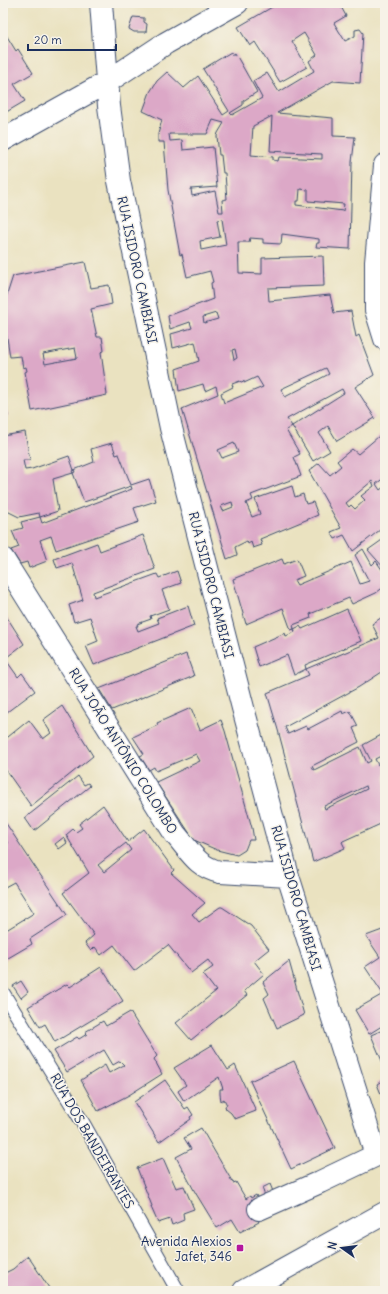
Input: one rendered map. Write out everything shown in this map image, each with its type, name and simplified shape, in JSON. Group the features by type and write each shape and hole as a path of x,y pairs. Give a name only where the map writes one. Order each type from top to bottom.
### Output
{"street":[{"name":"RUA ISIDORO CAMBIASI","path":"101,3 107,82 119,181 171,428 288,876 380,1153"},
{"path":"3,140 107,82 166,43 237,3"},
{"path":"385,165 383,215 376,262 376,310 385,339"},
{"name":"RUA JOÃO ANTÔNIO COLOMBO","path":"3,559 176,834 201,865 211,870 220,872 288,876"},
{"path":"258,1209 320,1182 380,1153"},
{"path":"244,1291 385,1213"}],"lane":[{"name":"RUA DOS BANDEIRANTES","path":"3,994 83,1123 178,1291"}],"building":[{"path":"279,3 339,3 346,16 334,23 345,41 355,36 355,30 360,29 363,33 360,83 333,81 277,113 333,118 333,136 355,137 352,162 350,249 316,247 317,243 319,243 319,239 282,234 281,244 263,243 263,239 250,238 249,242 238,242 239,273 262,274 262,258 323,256 324,286 268,288 269,301 330,295 334,313 351,311 356,337 359,335 374,375 355,387 375,418 337,441 328,426 319,433 330,451 313,461 292,426 286,430 300,454 294,457 301,476 251,495 253,500 246,503 252,517 260,514 255,499 292,486 295,497 303,494 306,504 313,502 318,515 260,539 262,545 253,548 251,542 248,544 247,541 235,547 237,555 227,559 182,409 218,394 216,386 205,391 203,384 179,391 176,369 199,361 195,342 173,348 171,334 192,328 190,322 170,329 168,316 213,299 211,283 213,282 210,271 187,277 182,254 180,255 168,190 164,142 158,142 158,134 162,120 143,111 150,92 157,81 167,72 184,88 198,76 223,115 229,111 203,69 231,52 232,55 235,53 257,92 243,101 243,105 230,113 232,115 262,98 253,81 267,73 279,92 314,71 309,61 317,55 304,33 292,41 307,67 280,82 255,42 250,46 238,27","holes":["272,116 270,151 322,154 322,159 279,157 278,161 273,160 273,157 251,155 253,126","213,120 224,123 217,136 219,155 221,155 223,173 225,173 227,199 222,200 223,212 219,212 215,191 192,196 191,189 217,187 213,147 183,150 182,140 170,141 169,134 207,134","300,189 308,190 308,201 344,204 343,211 296,205 296,201 299,201","222,219 226,245 201,250 200,241 220,237 217,220","216,313 218,319 204,323 203,317","235,349 237,358 234,360 232,350","326,368 329,374 285,397 281,389","257,377 263,387 224,403 221,393 233,387 232,384 244,381 244,383","342,389 344,393 292,426 287,419","234,443 238,452 222,458 218,450","232,502 233,507 223,511 221,506"]},
{"path":"133,17 144,18 144,22 147,24 146,32 134,32 129,29"},
{"path":"3,30 16,51 18,49 33,73 14,84 25,101 3,114"},
{"path":"85,262 91,288 109,285 112,304 91,309 97,337 102,337 104,351 101,352 107,395 32,411 25,372 27,371 26,367 23,368 21,356 10,357 5,325 3,326 3,307 13,276","holes":["75,348 77,358 45,364 43,354"]},
{"path":"3,401 5,401 8,416 3,417"},
{"path":"385,422 385,431 381,425"},
{"path":"385,431 385,477 376,484 380,490 385,486 385,526 353,551 344,535 335,539 331,532 341,528 309,471 319,463 330,475 341,466 337,461 352,449 358,454","holes":["372,481 374,486 361,496 365,500 355,509 351,505 349,507 346,503"]},
{"path":"25,432 30,460 23,460 25,470 69,456 74,470 72,471 73,473 53,479 58,511 40,517 39,513 19,517 3,509 3,436"},
{"path":"112,443 116,455 119,454 131,485 149,479 156,501 134,508 139,522 56,550 51,536 40,540 47,561 29,568 27,562 20,564 11,550 19,547 12,531 23,528 21,522 40,517 42,523 132,489 131,486 84,502 73,473 75,472 74,470 94,462 91,449"},
{"path":"143,535 155,569 93,592 94,597 157,574 159,578 177,571 181,583 162,590 169,609 150,616 151,619 137,624 138,626 136,626 138,631 159,623 157,618 188,606 194,626 94,665 86,646 98,641 90,617 74,622 69,605 83,600 72,563 57,568 54,559 97,543 100,551"},
{"path":"385,538 385,569 368,550"},
{"path":"363,549 372,565 376,561 385,574 385,586 376,593 352,604 349,598 310,614 311,618 293,625 294,629 291,630 283,608 246,624 233,579 282,559 284,564 297,559 304,576 294,580 297,585 351,562 360,584 369,581 355,555"},
{"path":"347,609 361,641 305,665 306,669 294,675 287,655 259,667 253,647 285,633 286,636 295,632 294,629 300,626 302,629"},
{"path":"3,611 24,644 3,660"},
{"path":"385,615 385,670 359,687 285,727 288,734 306,726 308,729 342,711 343,714 350,711 358,726 353,728 359,742 312,766 314,770 360,747 367,763 371,761 363,745 385,733 385,754 375,759 378,765 385,762 385,822 343,841 342,842 345,848 313,862 267,693 309,675 306,669 379,638 372,624","holes":["366,786 367,789 325,809 324,806"]},
{"path":"186,654 194,676 112,710 99,689"},
{"path":"6,660 18,677 22,673 35,691 3,715 3,663"},
{"path":"62,706 93,756 31,806 5,769 3,771 3,741 29,720 43,739 51,733 43,720"},
{"path":"191,708 200,730 221,720 225,731 254,840 249,840 245,850 237,855 217,850 194,840 156,782 200,761 196,754 156,771 154,767 149,770 140,756 144,754 133,737 158,725 157,723"},
{"path":"78,776 84,785 88,783 90,786 34,831 25,818"},
{"path":"103,805 128,842 144,829 174,870 171,873 205,903 192,914 199,922 222,907 251,926 269,949 254,961 264,974 244,991 247,995 191,1040 176,1023 216,991 203,974 213,967 208,960 191,973 168,945 134,971 114,945 101,955 95,947 91,951 85,943 94,935 63,893 89,873 66,835 73,829 76,832 82,828 79,824","holes":["126,843 131,850 104,872 98,865"]},
{"path":"3,819 67,915 30,939 32,944 3,961 3,932 34,913 14,882 3,888 3,847 8,844 5,838 3,839"},
{"path":"64,837 67,843 59,849 55,844"},
{"path":"385,929 385,1024 369,1034 355,1010 383,994 365,967 380,957 366,936"},
{"path":"289,961 304,1015 277,1028 264,998 269,994 263,982"},
{"path":"101,967 123,1001 55,1042 45,1024 40,1027 28,1007 67,984 70,987"},
{"path":"21,981 28,992 21,998 13,986"},
{"path":"130,1012 157,1056 154,1059 162,1074 129,1095 98,1111 81,1080 105,1065 109,1073 124,1065 120,1061 113,1065 104,1050 67,1072 54,1051 77,1037 79,1039 87,1034 85,1032 103,1021 106,1026"},
{"path":"385,1029 385,1068 371,1035"},
{"path":"212,1045 228,1070 235,1065 256,1111 235,1119 226,1109 225,1106 227,1105 224,1099 221,1101 220,1089 223,1089 219,1077 184,1101 178,1091 186,1085 174,1068"},
{"path":"294,1061 335,1148 291,1169 250,1081"},
{"path":"385,1079 385,1104 377,1084"},
{"path":"165,1080 185,1109 188,1107 193,1115 190,1117 191,1119 159,1142 134,1102"},
{"path":"201,1128 233,1183 236,1182 246,1199 250,1196 251,1198 256,1195 259,1201 257,1218 259,1222 240,1232 232,1219 217,1228 176,1157 191,1149 184,1138"},
{"path":"163,1158 176,1188 184,1186 194,1209 183,1213 184,1220 172,1225 170,1219 158,1223 137,1168"},
{"path":"270,1184 274,1194 266,1198 262,1188"},
{"path":"28,1256 51,1291 10,1291 3,1281 3,1274 13,1269"}],"place":[{"name":"Avenida Alexios Jafet, 346","path":"240,1248"}]}
